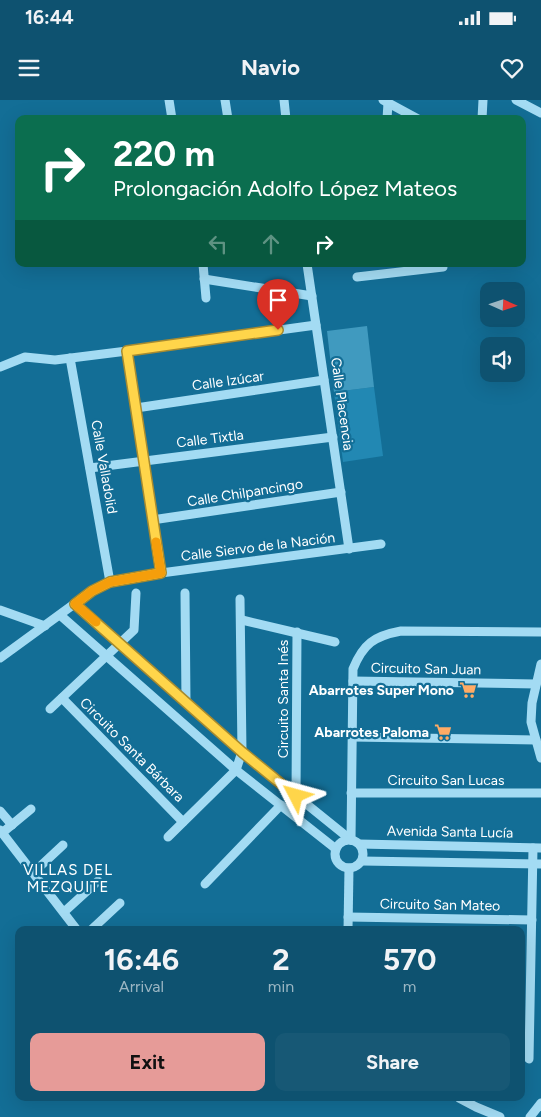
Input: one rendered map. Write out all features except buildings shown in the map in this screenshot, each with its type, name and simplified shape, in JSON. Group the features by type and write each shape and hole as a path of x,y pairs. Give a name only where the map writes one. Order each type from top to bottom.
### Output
{"street":[{"path":"169,100 171,115"},
{"path":"225,100 227,115"},
{"path":"284,100 286,115"},
{"path":"482,115 483,100"},
{"path":"516,100 541,113"},
{"path":"385,101 387,115"},
{"path":"385,101 411,115"},
{"path":"203,267 206,298"},
{"name":"Calle Placencia","path":"307,267 348,549"},
{"path":"381,274 382,267"},
{"path":"357,277 435,267"},
{"path":"204,279 312,296"},
{"path":"0,367 25,357 55,360 316,324"},
{"path":"127,351 161,573"},
{"name":"Calle Valladolid","path":"70,358 110,582"},
{"name":"Calle Izúcar","path":"136,408 324,380"},
{"name":"Calle Tixtla","path":"90,468 333,437"},
{"name":"Calle Chilpancingo","path":"152,520 341,492"},
{"name":"Calle Siervo de la Nación","path":"0,658 92,591 110,582 161,573 381,544"},
{"name":"Circuito Santa Bárbara","path":"50,709 134,630 136,593"},
{"path":"185,593 186,702"},
{"path":"236,770 242,752 242,620 240,599"},
{"path":"75,604 242,752 355,842 363,852 362,861"},
{"path":"0,610 45,626"},
{"path":"60,615 236,770 336,849"},
{"name":"Circuito Santa Inés","path":"242,620 335,642"},
{"name":"Circuito San Juan","path":"536,684 352,681 353,669 359,653 376,640 393,633 402,631 541,632"},
{"name":"Circuito Santa Inés","path":"296,796 297,632"},
{"path":"541,664 532,703 531,722 541,758"},
{"path":"352,681 351,793 355,842"},
{"name":"Circuito Santa Bárbara","path":"62,698 184,822"},
{"path":"352,737 536,740"},
{"name":"Circuito Santa Bárbara","path":"168,837 236,770"},
{"name":"Circuito San Lucas","path":"351,793 541,793"},
{"path":"205,884 281,805"},
{"path":"30,808 1,832 74,926"},
{"path":"0,811 12,824"},
{"path":"355,842 344,841 336,849 335,856 342,866 349,868 356,866 362,861 537,864"},
{"name":"Avenida Santa Lucía","path":"355,842 537,848"},
{"path":"33,873 63,845"},
{"path":"449,846 449,862"},
{"path":"529,1059 525,1027 526,972 537,848"},
{"path":"348,926 349,868"},
{"path":"64,912 98,881"},
{"path":"95,926 120,903"},
{"name":"Circuito San Mateo","path":"348,917 532,920"},
{"path":"464,1101 476,1108 500,1117"},
{"path":"530,1117 541,1103"}],"shaded area":[{"path":"374,387 383,456 343,462 334,392"}],"slow traffic":[{"path":"96,622 75,604 92,591 110,582 161,573 156,542"}],"place":[{"name":"Abarrotes Super Mono","path":"468,690"},
{"name":"Abarrotes Paloma","path":"443,732"}],"district":[{"name":"VILLAS DEL MEZQUITE","path":"68,878"}],"route":[{"path":"278,330 127,351 161,573 110,582 92,591 75,604 242,752 296,796"}]}
